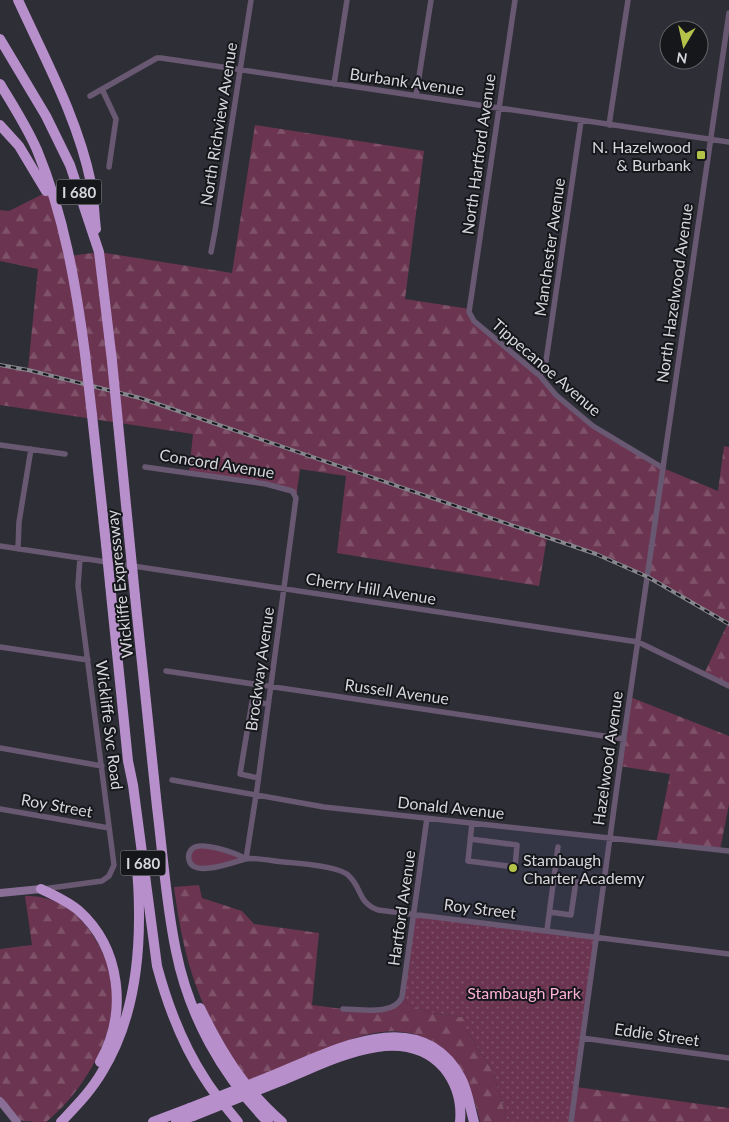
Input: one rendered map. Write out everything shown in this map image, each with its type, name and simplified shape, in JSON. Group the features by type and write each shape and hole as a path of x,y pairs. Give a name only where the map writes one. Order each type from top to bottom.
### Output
{"highway":[{"path":"18,0 78,135 91,184 98,252"},
{"name":"Wickliffe Expressway","path":"0,39 46,116 67,158 98,252 112,361 165,876 171,922 182,976 204,1034 235,1084 268,1122"},
{"name":"Wickliffe Expressway","path":"0,84 37,150 70,256 85,354 128,761 157,966 175,1024 194,1061 206,1081 238,1122"},
{"path":"0,124 19,146 58,214"},
{"path":"61,1122 87,1094 114,1051 127,1015 134,985 139,938 139,902 138,872 127,786 128,761"},
{"path":"41,889 70,904 92,926 110,959 115,974 117,997 115,1025 104,1055 87,1083 55,1122"},
{"path":"171,922 183,964 199,1007 216,1041 242,1081 282,1122"},
{"path":"176,1122 191,1112 269,1076 362,1041 387,1036 409,1038 434,1049 452,1066 464,1085 474,1122"},
{"path":"153,1122 191,1112 361,1050 386,1046 404,1046 426,1054 446,1071 453,1082 458,1096 460,1122"}],"street":[{"name":"North Richview Avenue","path":"211,252 250,0"},
{"path":"334,84 347,0"},
{"path":"416,96 431,0"},
{"name":"North Hartford Avenue","path":"469,312 515,0"},
{"path":"609,125 628,0"},
{"name":"North Hazelwood Avenue","path":"648,577 729,13"},
{"name":"Burbank Avenue","path":"90,96 158,58 729,142"},
{"path":"102,89 116,119 109,167"},
{"name":"Manchester Avenue","path":"540,376 546,361 582,121"},
{"name":"Tippecanoe Avenue","path":"469,312 474,321 540,376 556,395 593,426 663,468"},
{"path":"0,445 65,454"},
{"path":"18,548 19,522 31,449"},
{"name":"Concord Avenue","path":"145,466 285,488"},
{"name":"Brockway Avenue","path":"246,859 296,498 294,492 285,488"},
{"name":"Cherry Hill Avenue","path":"0,546 638,642 729,686"},
{"name":"Wickliffe Svc Road","path":"41,889 106,879 113,871 114,865 78,580 80,558"},
{"name":"Hazelwood Avenue","path":"571,1122 648,577"},
{"path":"0,647 88,660"},
{"name":"Russell Avenue","path":"166,671 624,739"},
{"path":"258,778 240,774 252,702 268,704"},
{"path":"0,748 102,766"},
{"name":"Donald Avenue","path":"172,780 324,807 729,851"},
{"name":"Roy Street","path":"0,809 109,828"},
{"name":"Hartford Avenue","path":"343,1009 383,1009 392,1007 401,1000 404,991 427,818"},
{"path":"470,840 517,845 515,867 468,861 470,840 472,823"},
{"name":"Roy Street","path":"246,859 226,866 200,869 193,866 189,858 191,850 200,845 228,851 246,859 286,862 344,872 349,876 362,898 371,907 378,910 729,954"},
{"path":"547,930 558,847"},
{"path":"550,912 571,915 576,881"},
{"path":"0,893 41,889"},
{"name":"Eddie Street","path":"582,1038 729,1058"},
{"path":"0,1100 18,1122"}],"shaded area":[{"name":"Stambaugh Charter Academy","path":"427,818 610,839 596,936 414,914"}],"green space":[{"path":"255,125 424,151 405,299 470,309 471,316 578,414 663,468 718,491 724,446 729,447 729,686 704,674 728,623 648,577 596,554 547,537 539,586 337,553 346,476 300,469 296,498 292,491 189,473 193,434 0,405 0,365 28,369 38,269 0,261 0,210 9,211 47,192 58,214 70,256 99,252 232,273"},
{"path":"630,697 729,736 729,804 720,850 656,844 670,774 619,766"},
{"path":"201,845 246,859 199,869 190,863 191,850"},
{"path":"199,885 202,898 242,911 254,924 319,933 312,1005 343,1009 383,1009 401,1000 432,1013 466,1017 466,1030 492,1069 508,1122 480,1122 468,1086 460,1070 448,1056 435,1044 420,1036 401,1032 372,1033 354,1038 248,1080 235,1063 213,1025 190,969 174,887"},
{"path":"25,896 52,900 67,908 81,920 102,951 109,969 113,988 112,1015 101,1049 82,1083 59,1111 46,1122 29,1122 19,1119 0,1101 0,949 32,945"},
{"name":"Stambaugh Park","path":"414,914 596,936 571,1122 508,1122 492,1069 466,1030 466,1017 432,1013 401,1000"},
{"path":"576,1087 729,1108 729,1122 571,1122"}],"railway":[{"path":"0,365 28,370 140,398 596,554 648,577 729,624"}],"place":[{"name":"N. Hazelwood & Burbank","path":"701,155"},
{"name":"Stambaugh Charter Academy","path":"513,868"}]}
